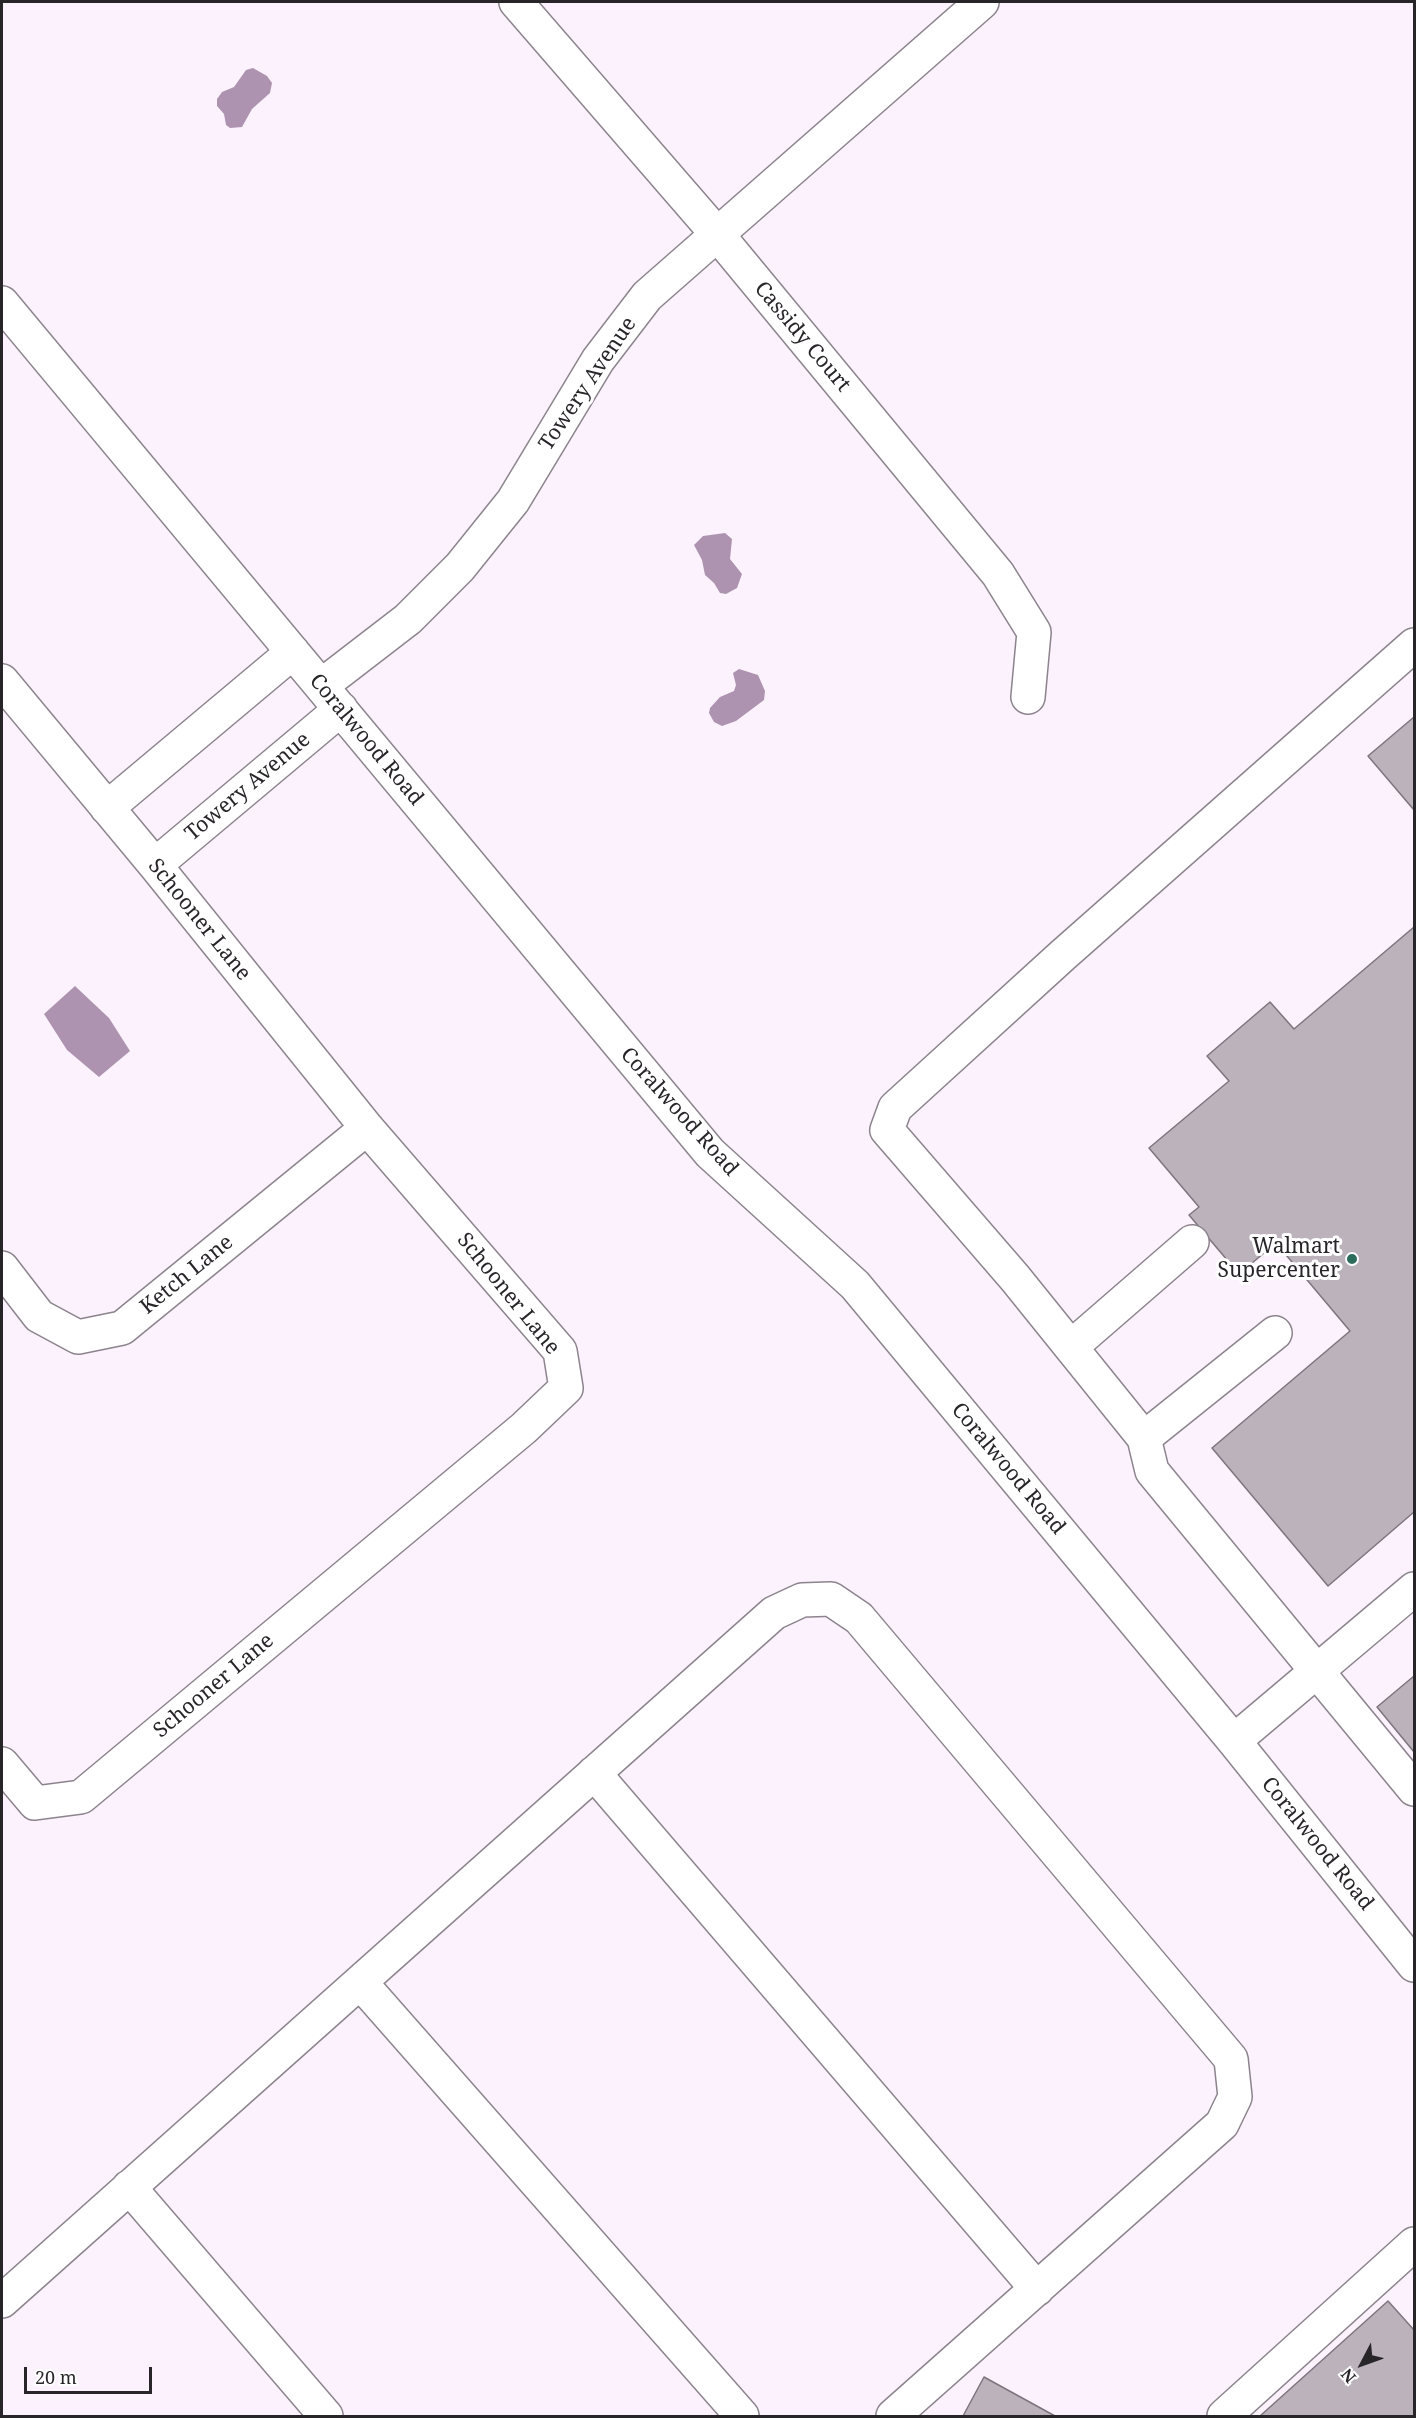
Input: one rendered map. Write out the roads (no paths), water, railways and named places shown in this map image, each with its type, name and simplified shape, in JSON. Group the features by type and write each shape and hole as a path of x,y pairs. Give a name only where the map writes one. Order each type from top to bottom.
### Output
{"street":[{"name":"Cassidy Court","path":"516,2 717,234 998,574 1034,632 1028,697"},
{"name":"Towery Avenue","path":"155,866 331,698 460,567 513,501 605,351 647,297 982,2"},
{"name":"Coralwood Road","path":"2,303 710,1153 855,1285 1234,1741 1414,1965"},
{"path":"1414,645 1063,955 895,1108 887,1130 1071,1347 1144,1438 1152,1471 1414,1789"},
{"path":"107,808 292,652"},
{"name":"Schooner Lane","path":"2,681 367,1128 560,1351 566,1388 524,1428 81,1797 35,1803 2,1764"},
{"name":"Ketch Lane","path":"2,1268 39,1316 78,1336 122,1328 367,1128"},
{"path":"1071,1347 1192,1242"},
{"path":"1144,1438 1275,1333"},
{"path":"1234,1741 1414,1588"},
{"path":"2,2301 774,1613 802,1600 831,1599 859,1618 1231,2059 1235,2097 1222,2124 893,2416"},
{"path":"594,1773 1037,2289"},
{"path":"360,1982 742,2416"},
{"path":"129,2187 326,2416"},
{"path":"1224,2416 1414,2244"}],"place":[{"name":"Walmart Supercenter","path":"1352,1259"}]}
